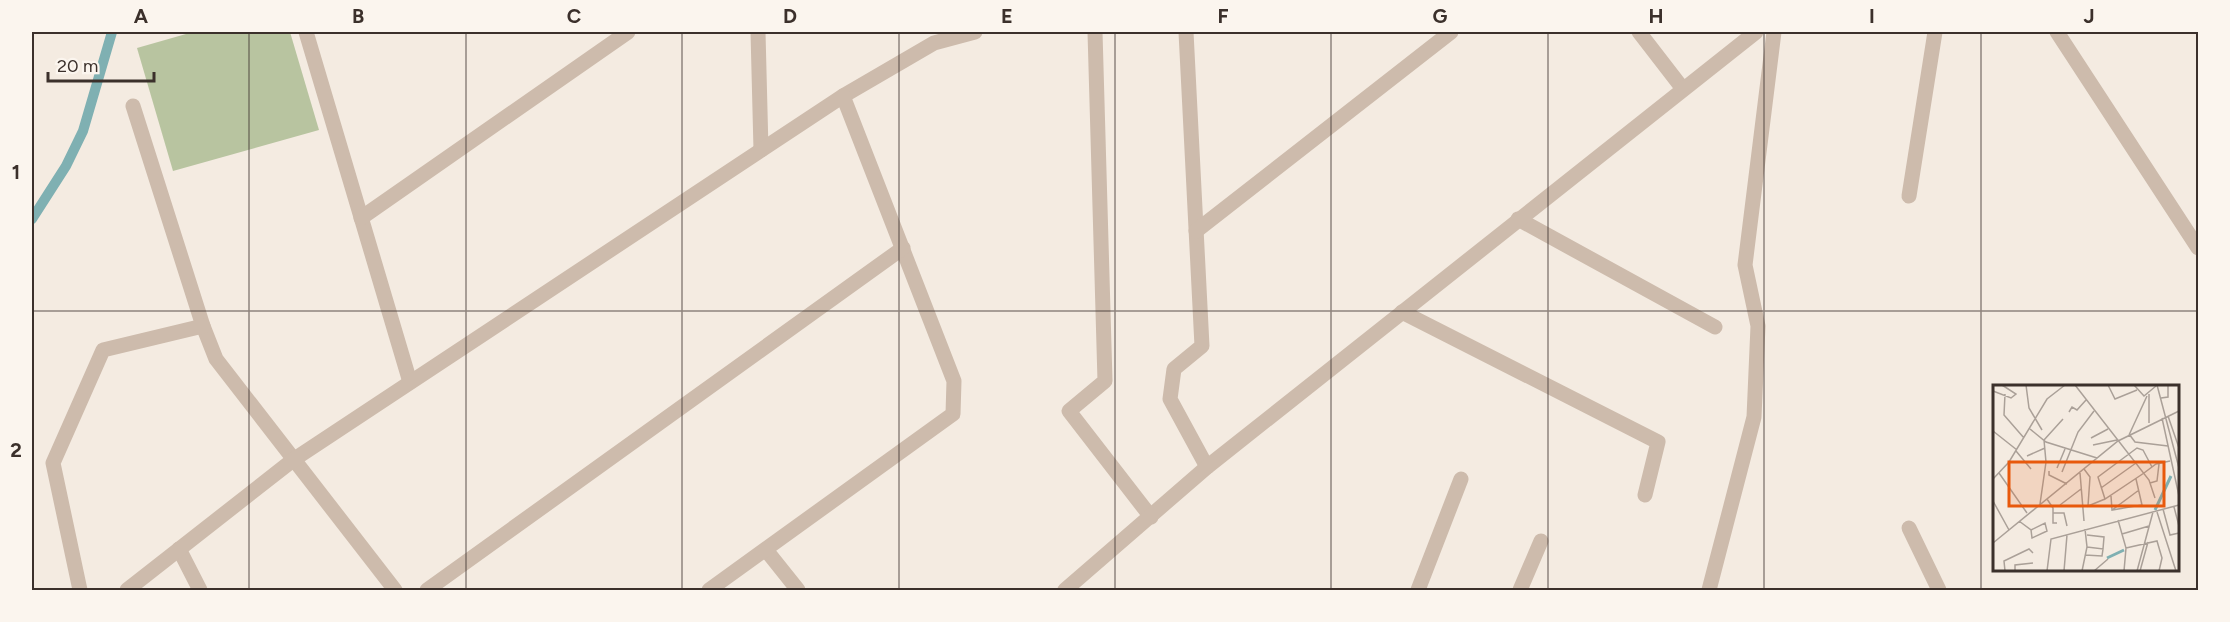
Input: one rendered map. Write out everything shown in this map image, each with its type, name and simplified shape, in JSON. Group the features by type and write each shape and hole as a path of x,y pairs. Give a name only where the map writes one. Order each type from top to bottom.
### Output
{"street":[{"path":"306,32 410,382"},
{"path":"361,218 628,32"},
{"path":"758,32 761,150"},
{"path":"128,591 293,460 761,150 843,96 934,43 975,32"},
{"path":"1095,32 1105,381 1069,411 1151,517"},
{"path":"1186,32 1202,346 1174,369 1170,399 1207,467"},
{"path":"1196,231 1451,32"},
{"path":"1639,32 1683,89"},
{"path":"1065,591 1207,467 1756,32"},
{"path":"1709,591 1754,417 1758,326 1745,265 1774,32"},
{"path":"1909,196 1935,32"},
{"path":"2057,32 2199,248"},
{"path":"709,591 953,414 954,381 843,96"},
{"path":"134,106 203,326 216,359 395,591"},
{"path":"1518,219 1715,327"},
{"path":"427,591 903,248"},
{"path":"1402,312 1658,441 1645,495"},
{"path":"80,591 53,463 103,350 203,326"},
{"path":"1418,591 1461,479"},
{"path":"1909,528 1939,591"},
{"path":"1520,591 1541,541"},
{"path":"179,549 200,591"},
{"path":"766,550 798,591"}],"green space":[{"path":"193,32 290,32 319,130 173,171 137,48"}],"waterway":[{"path":"32,219 66,166 83,131 112,32"}]}
